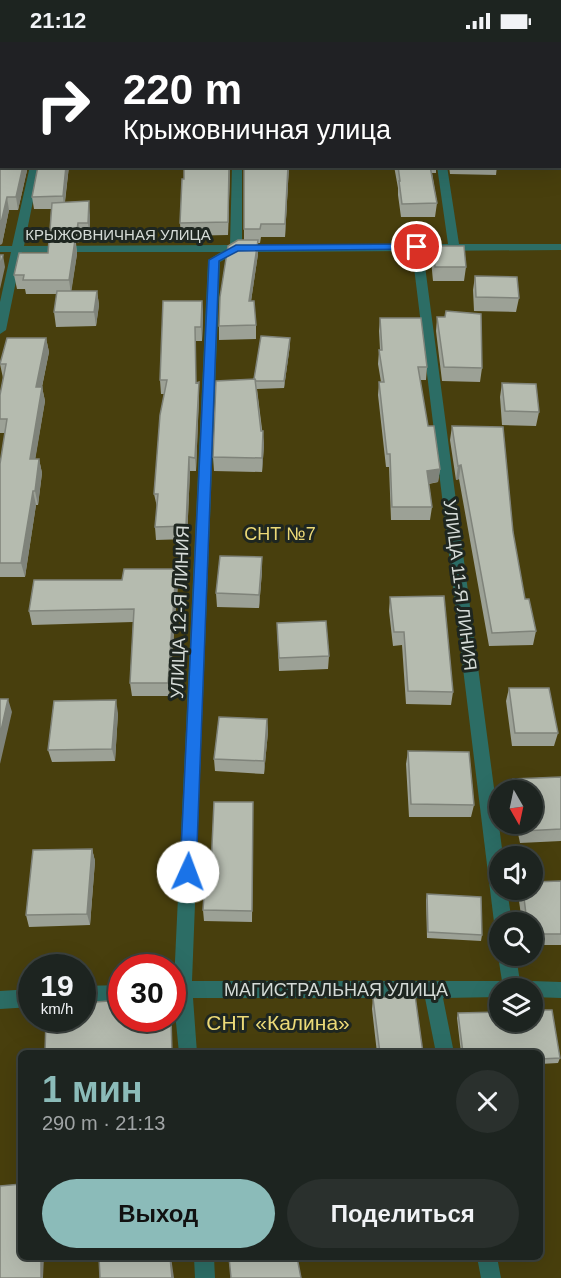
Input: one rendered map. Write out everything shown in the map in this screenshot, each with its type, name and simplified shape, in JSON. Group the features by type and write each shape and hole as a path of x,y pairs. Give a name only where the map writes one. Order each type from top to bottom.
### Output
{"street":[{"path":"0,330 35,168"},
{"path":"236,248 237,168"},
{"path":"442,168 454,248"},
{"name":"УЛИЦА 11-Я ЛИНИЯ","path":"417,247 502,912"},
{"name":"КРЫЖОВНИЧНАЯ УЛИЦА","path":"0,249 561,247"},
{"name":"УЛИЦА 12-Я ЛИНИЯ","path":"180,954 214,260 236,248"},
{"name":"МАГИСТРАЛЬНАЯ УЛИЦА","path":"186,990 489,989"},
{"path":"543,989 561,990"},
{"path":"433,991 444,1050"},
{"path":"0,1000 18,999"},
{"path":"185,1032 188,1050"},
{"path":"204,1260 206,1278"},
{"path":"488,1260 491,1278"}],"green space":[{"name":"СНТ №7","path":"0,168 561,168 561,1278 0,1278"}],"building":[{"path":"0,168 23,168 16,197 7,197 0,227"},
{"path":"38,168 66,168 63,196 32,197"},
{"path":"184,168 229,168 228,222 180,223 182,179 184,179"},
{"path":"244,168 288,168 285,224 261,224 260,229 244,229"},
{"path":"398,168 430,168 437,203 402,204"},
{"path":"89,201 88,223 78,223 77,230 50,230 52,203"},
{"path":"49,240 75,240 69,280 23,280 24,275 14,275 19,253 48,253"},
{"path":"238,240 258,240 249,301 254,301 256,325 219,326 220,297 228,246"},
{"path":"433,246 464,246 466,267 435,267"},
{"path":"475,276 517,277 519,298 476,297"},
{"path":"57,291 97,291 94,312 54,312"},
{"path":"163,301 202,301 201,327 195,327 196,383 199,382 195,458 189,457 186,526 155,527 158,494 154,494 160,415 167,380 160,380"},
{"path":"446,311 481,314 482,368 444,367 437,317 445,317"},
{"path":"380,318 421,318 427,367 418,367 428,426 434,426 440,469 427,471 432,507 392,507 390,454 387,454 379,382 384,382 379,350 382,350"},
{"path":"261,336 290,338 284,381 256,381 254,379"},
{"path":"7,338 46,338 36,387 42,387 30,459 39,459 21,563 0,563 0,464 7,419 0,419 0,395 6,364 0,364"},
{"path":"255,379 261,431 263,431 262,458 213,457 216,381"},
{"path":"502,383 536,384 539,412 505,411"},
{"path":"452,426 503,427 513,532 525,599 529,599 536,631 492,633"},
{"path":"220,556 262,557 259,595 216,593"},
{"path":"124,569 176,569 168,683 130,683 134,609 29,611 34,580 122,580"},
{"path":"444,596 453,692 408,691 404,632 394,632 390,597"},
{"path":"326,621 329,656 279,658 277,623"},
{"path":"509,688 549,688 558,733 515,733"},
{"path":"0,699 8,699 0,735"},
{"path":"116,700 112,749 48,750 54,701"},
{"path":"219,717 267,719 264,761 214,759"},
{"path":"408,751 469,752 474,805 411,804"},
{"path":"561,777 561,829 543,830 543,780 513,779"},
{"path":"214,802 253,802 252,911 203,910 206,867 211,867"},
{"path":"92,849 87,914 26,915 33,850"},
{"path":"561,881 561,934 543,934 543,912 526,912 524,900 543,900 543,882"},
{"path":"427,894 481,897 482,935 428,932"},
{"path":"415,995 423,1050 380,1050 373,998"},
{"path":"108,1001 108,1032 171,1032 172,1050 45,1050 46,1032 96,1032 96,1002"},
{"path":"543,1010 552,1010 560,1058 543,1059 543,1050 463,1050 458,1013 489,1012 489,1032 543,1032"},
{"path":"18,1184 18,1260 41,1260 41,1278 0,1278 0,1186"},
{"path":"99,1260 170,1260 172,1278 100,1278"},
{"path":"229,1260 298,1260 301,1278 231,1278"}],"route":[{"path":"188,872 214,260 236,248 417,247"}],"park label":[{"name":"СНТ «Калина»","path":"278,1022"}]}
